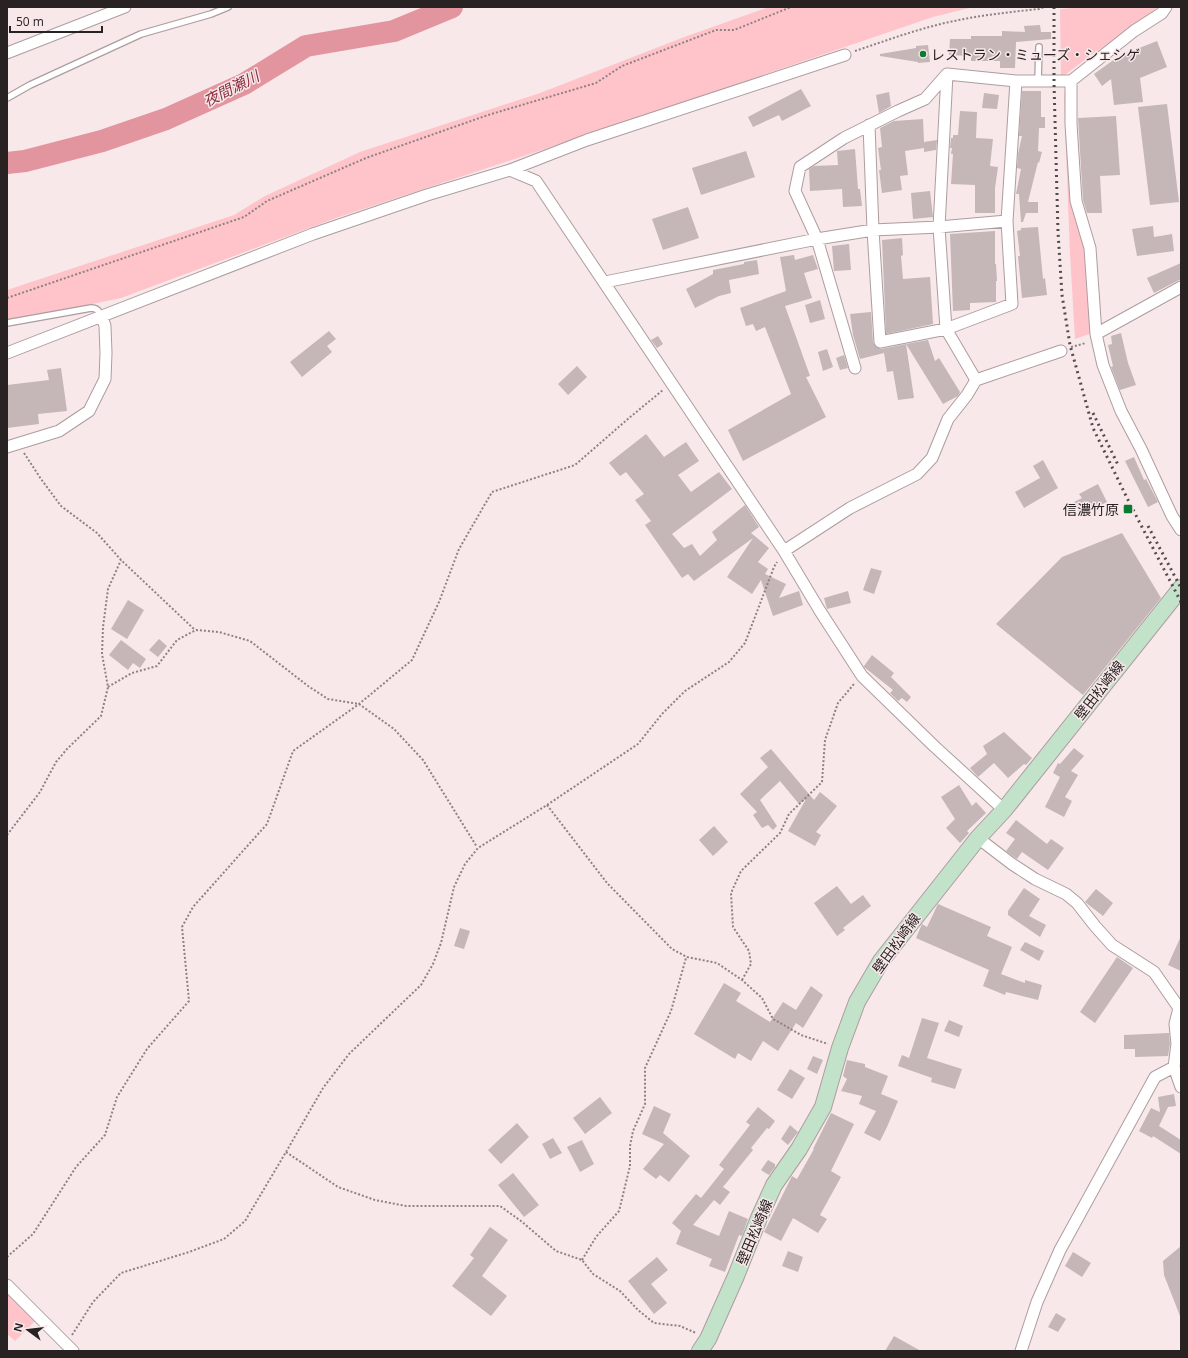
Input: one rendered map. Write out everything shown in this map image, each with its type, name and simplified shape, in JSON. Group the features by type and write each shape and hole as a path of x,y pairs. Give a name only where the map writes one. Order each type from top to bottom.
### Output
{"main road":[{"name":"壁田松崎線","path":"704,1345 736,1276 759,1218 774,1186 799,1148 823,1107 840,1048 857,1002 881,961 978,838 1004,810 1181,588"}],"street":[{"path":"7,53 125,7"},
{"path":"947,74 1016,81 1071,81 1134,31 1162,13 1166,7"},
{"path":"7,353 313,234 427,195 510,170 587,140 845,55"},
{"path":"856,368 817,239 796,191 800,167 844,138 898,110 925,99 947,74"},
{"path":"947,74 939,227 946,329 976,380"},
{"path":"869,125 873,230 880,342 946,329 1012,304 1007,221 1016,81"},
{"path":"1071,81 1071,124 1076,201 1090,248 1097,337 1103,365 1121,411 1172,516 1181,530"},
{"path":"510,170 536,181 673,382 784,551 820,611 862,676 934,746 1004,810"},
{"path":"605,282 817,239 873,230 939,227 1007,221"},
{"path":"1097,337 1181,287"},
{"path":"7,447 59,431 89,411 105,379 105,326 102,316"},
{"path":"784,551 850,508 917,474 932,458 948,419 967,395 976,380 1061,351"},
{"path":"978,838 1012,864 1036,879 1066,894 1077,903 1112,945 1154,972 1180,1006 1175,1024 1177,1044 1174,1067 1181,1087"},
{"path":"1021,1351 1037,1302 1062,1247 1155,1076 1174,1067"},
{"path":"7,1285 70,1347"}],"lane":[{"path":"7,98 30,85 141,34 210,14 228,7"},
{"path":"1038,47 1038,81"},
{"path":"7,323 91,308 95,308 102,316"}],"path":[{"path":"7,298 244,217 267,201 366,158 488,115 596,82 622,66 716,30 734,30 791,7"},
{"path":"845,55 914,31 953,21 990,14 1039,9 1044,7"},
{"path":"1061,351 1097,337"},
{"path":"7,1257 33,1234 76,1167 105,1135 117,1097 147,1049 188,1001 182,927 193,907 267,824 293,751 359,704 412,660 439,602 459,549 492,492 576,465 629,418 673,382"},
{"path":"18,444 61,506 97,533 121,560 196,630"},
{"path":"70,1347 93,1302 121,1273 189,1252 224,1239 245,1221 323,1088 349,1054 421,986 433,964 441,943 454,887 465,864 478,848 547,805 638,744 662,714 685,691 729,662 745,643 774,567 784,551"},
{"path":"7,835 40,792 56,762 101,716 108,687 102,654 103,627 108,589 121,560"},
{"path":"108,687 132,673 157,666 177,640 196,630 219,632 250,641 308,686 328,699 359,704 394,729 423,760 478,848"},
{"path":"742,980 751,964 749,952 733,927 731,893 741,871 780,833 789,814 822,782 825,740 838,703 862,676"},
{"path":"547,805 608,883 672,949 686,957 717,963 742,980 762,998 773,1019 800,1035 840,1048"},
{"path":"582,1260 596,1237 619,1211 630,1166 630,1146 633,1131 645,1104 645,1068 671,1011 686,957"},
{"path":"286,1152 338,1186 375,1200 406,1206 500,1206 521,1221 556,1251 582,1260 593,1274 620,1291 638,1310 654,1323 680,1326 704,1345"}],"shaded area":[{"path":"769,7 973,7 933,17 548,148 339,217 121,298 7,322 7,290 234,215 265,196 360,152 540,93 687,36"},
{"path":"1083,7 1158,7 1124,34 1091,55 1061,78 1060,9"},
{"path":"1065,91 1067,92 1087,249 1095,332 1075,339 1070,254 1064,98"},
{"path":"7,1291 39,1317 15,1341 7,1334"}],"building":[{"path":"1040,25 1041,32 1051,32 1051,39 1016,42 1015,68 1000,68 1000,61 971,61 971,56 949,55 950,39 971,39 971,36 1002,36 1002,31 1025,32 1024,26"},
{"path":"1157,41 1167,67 1140,78 1143,102 1114,105 1111,79 1102,86 1094,74 1119,56"},
{"path":"928,45 930,62 918,63 880,56 880,54 916,48 916,46"},
{"path":"801,89 811,106 782,121 779,115 753,127 748,117"},
{"path":"1022,91 1041,91 1041,117 1045,117 1045,128 1039,128 1038,151 1042,152 1028,202 1038,202 1038,213 1026,213 1023,222 1021,222 1019,194 1016,194 1021,169 1017,168 1022,136 1019,136"},
{"path":"889,92 891,106 879,113 876,95"},
{"path":"984,93 999,95 997,109 982,108"},
{"path":"1167,104 1179,202 1150,205 1138,107"},
{"path":"960,111 977,112 976,138 993,139 990,166 998,167 995,188 995,213 975,213 975,185 951,184 953,154 951,154 952,148 950,148 951,138 953,138 953,135 958,135"},
{"path":"1116,116 1120,175 1100,176 1102,213 1087,213 1083,200 1078,118"},
{"path":"923,119 924,142 937,140 936,150 924,152 924,148 905,151 908,175 900,176 902,190 882,193 878,148 882,147 880,128 894,121"},
{"path":"855,149 858,189 860,189 862,206 843,207 842,189 810,191 809,169 814,166 838,165 837,151"},
{"path":"746,151 755,177 701,195 692,168"},
{"path":"930,191 933,217 913,219 911,193"},
{"path":"688,207 699,238 663,250 652,219"},
{"path":"1153,226 1154,237 1172,234 1174,251 1137,256 1132,229"},
{"path":"1038,227 1043,279 1045,278 1047,295 1022,298 1017,231 1021,230 1021,228"},
{"path":"995,231 995,264 997,281 996,302 970,303 970,310 953,311 950,234"},
{"path":"902,238 903,255 901,256 903,279 930,277 933,324 886,334 882,240"},
{"path":"849,244 851,270 834,271 832,246"},
{"path":"794,255 795,260 813,255 818,269 804,273 812,298 785,306 810,376 806,377 826,417 743,461 728,430 791,394 765,327 756,331 753,324 746,326 740,308 786,291 780,257"},
{"path":"757,260 759,274 729,280 731,293 719,296 695,308 686,289 713,274 713,270"},
{"path":"1181,263 1181,279 1154,293 1147,278"},
{"path":"820,300 825,319 810,323 805,305"},
{"path":"871,312 873,342 875,346 881,349 906,344 914,398 898,400 893,371 887,372 884,353 860,359 853,335 850,314"},
{"path":"329,331 336,339 327,346 332,352 302,377 290,362"},
{"path":"1121,333 1128,363 1136,385 1120,390 1111,367 1113,366 1108,345 1112,344 1111,336"},
{"path":"658,336 663,344 657,348 651,340"},
{"path":"928,340 935,361 939,358 960,392 958,396 943,404 906,344"},
{"path":"827,349 833,367 823,371 818,352"},
{"path":"844,355 848,368 840,370 836,358"},
{"path":"577,366 587,377 568,395 558,384"},
{"path":"61,368 67,411 38,414 39,424 7,428 7,385 49,380 47,370"},
{"path":"646,434 664,457 686,442 699,461 678,475 691,492 719,472 732,489 672,534 684,548 692,544 700,556 717,540 712,532 745,505 759,527 751,533 769,548 758,562 768,569 765,574 786,584 779,598 799,591 803,605 773,616 761,580 752,594 727,577 753,538 694,581 688,574 682,578 645,525 651,521 635,500 644,494 626,472 620,476 609,463"},
{"path":"1134,457 1144,480 1146,479 1158,502 1148,507 1125,461"},
{"path":"1043,460 1058,488 1024,508 1015,492 1040,478 1033,466"},
{"path":"1098,484 1107,502 1081,515 1074,502 1082,498 1079,494"},
{"path":"1122,533 1161,598 1083,695 996,624 1062,557"},
{"path":"871,568 882,571 874,594 863,590"},
{"path":"848,591 851,603 827,609 824,598"},
{"path":"128,600 144,610 127,639 111,629"},
{"path":"159,639 167,646 158,657 149,650"},
{"path":"121,640 146,659 140,668 133,663 128,670 109,655"},
{"path":"872,655 894,673 891,677 911,697 907,702 902,698 898,701 890,693 893,690 864,667"},
{"path":"1004,732 1032,758 1026,765 1024,764 1008,778 994,763 978,777 970,768 987,754 983,746"},
{"path":"1074,748 1084,756 1071,771 1078,775 1065,797 1072,801 1064,817 1045,807 1060,777 1053,773 1058,763 1060,764"},
{"path":"771,749 814,800 820,792 837,806 816,832 821,835 815,846 788,831 806,799 799,804 780,781 760,800 777,826 773,830 768,825 762,828 753,815 757,812 740,794 768,767 760,758"},
{"path":"959,785 972,806 976,802 986,813 967,831 969,833 960,843 946,828 955,819 941,797"},
{"path":"1016,820 1047,844 1051,839 1064,848 1048,870 1022,852 1017,859 1006,851 1015,839 1006,833"},
{"path":"714,826 728,842 713,856 699,840"},
{"path":"837,886 851,904 863,895 871,906 843,928 845,930 837,936 814,903"},
{"path":"1024,888 1040,899 1029,916 1046,925 1040,937 1008,915 1008,911"},
{"path":"1096,889 1113,903 1103,916 1085,902"},
{"path":"938,904 991,927 987,936 1012,947 1001,974 1025,983 1025,980 1042,985 1038,1000 1006,992 1005,995 983,986 989,970 916,938 922,924 927,927"},
{"path":"460,928 470,931 464,949 454,946"},
{"path":"1181,936 1181,971 1168,965"},
{"path":"1025,942 1044,951 1039,961 1020,950"},
{"path":"1117,957 1133,968 1095,1023 1080,1012"},
{"path":"724,983 741,993 736,1001 770,1022 783,1002 796,1010 811,986 823,995 803,1028 796,1023 778,1051 763,1041 751,1061 738,1053 735,1059 694,1034"},
{"path":"922,1018 939,1023 927,1058 962,1069 955,1089 931,1082 932,1078 898,1066 902,1055 909,1058"},
{"path":"949,1020 963,1026 959,1037 944,1031"},
{"path":"1169,1033 1170,1044 1168,1056 1135,1057 1135,1049 1124,1049 1124,1035"},
{"path":"813,1056 823,1060 817,1074 807,1069"},
{"path":"847,1060 865,1064 865,1067 888,1076 881,1094 898,1101 880,1141 864,1133 876,1111 859,1104 862,1096 841,1091 847,1079 843,1076"},
{"path":"790,1069 805,1078 792,1099 777,1090"},
{"path":"1174,1094 1176,1106 1168,1107 1159,1126 1181,1140 1181,1154 1153,1136 1152,1138 1139,1131 1151,1108 1160,1112 1158,1097"},
{"path":"600,1097 612,1113 585,1134 573,1118"},
{"path":"654,1106 671,1114 663,1133 690,1156 669,1182 660,1175 656,1179 643,1169 664,1144 642,1134"},
{"path":"758,1107 775,1121 769,1129 767,1128 751,1148 753,1150 723,1187 730,1192 720,1205 714,1200 693,1225 719,1236 729,1211 748,1219 742,1236 739,1235 725,1272 709,1266 712,1259 676,1244 681,1231 672,1223 696,1194 701,1198 724,1169 719,1165 750,1125 746,1122"},
{"path":"831,1113 854,1124 831,1171 841,1177 820,1215 827,1219 818,1233 793,1218 781,1241 764,1232 792,1176 797,1179 814,1149"},
{"path":"517,1123 529,1137 501,1164 488,1150"},
{"path":"790,1125 798,1132 788,1145 781,1139"},
{"path":"553,1138 562,1153 550,1159 542,1144"},
{"path":"582,1140 594,1164 580,1172 567,1147"},
{"path":"768,1160 775,1164 775,1167 769,1175 761,1170"},
{"path":"513,1173 539,1205 524,1217 498,1185"},
{"path":"490,1227 508,1240 482,1276 507,1296 491,1316 452,1286 474,1258 470,1255"},
{"path":"1181,1246 1180,1316 1164,1275 1163,1261"},
{"path":"788,1251 803,1257 798,1272 782,1266"},
{"path":"1073,1252 1091,1263 1082,1277 1065,1266"},
{"path":"657,1257 668,1270 651,1284 667,1303 654,1314 628,1281"},
{"path":"1056,1313 1066,1319 1058,1332 1048,1327"},
{"path":"894,1336 921,1351 885,1351"}],"waterway":[{"name":"夜間瀬川","path":"7,163 25,161 102,141 166,119 244,84 306,46 394,31 452,7"}],"railway":[{"path":"1054,7 1054,83 1058,232 1062,295 1070,345 1093,428 1130,504 1181,602"},
{"path":"1093,413 1119,467"},
{"path":"1148,526 1181,588"}],"place":[{"name":"レストラン・ミューズ・シェシゲ","path":"923,54"},
{"name":"信濃竹原","path":"1128,509"}]}
